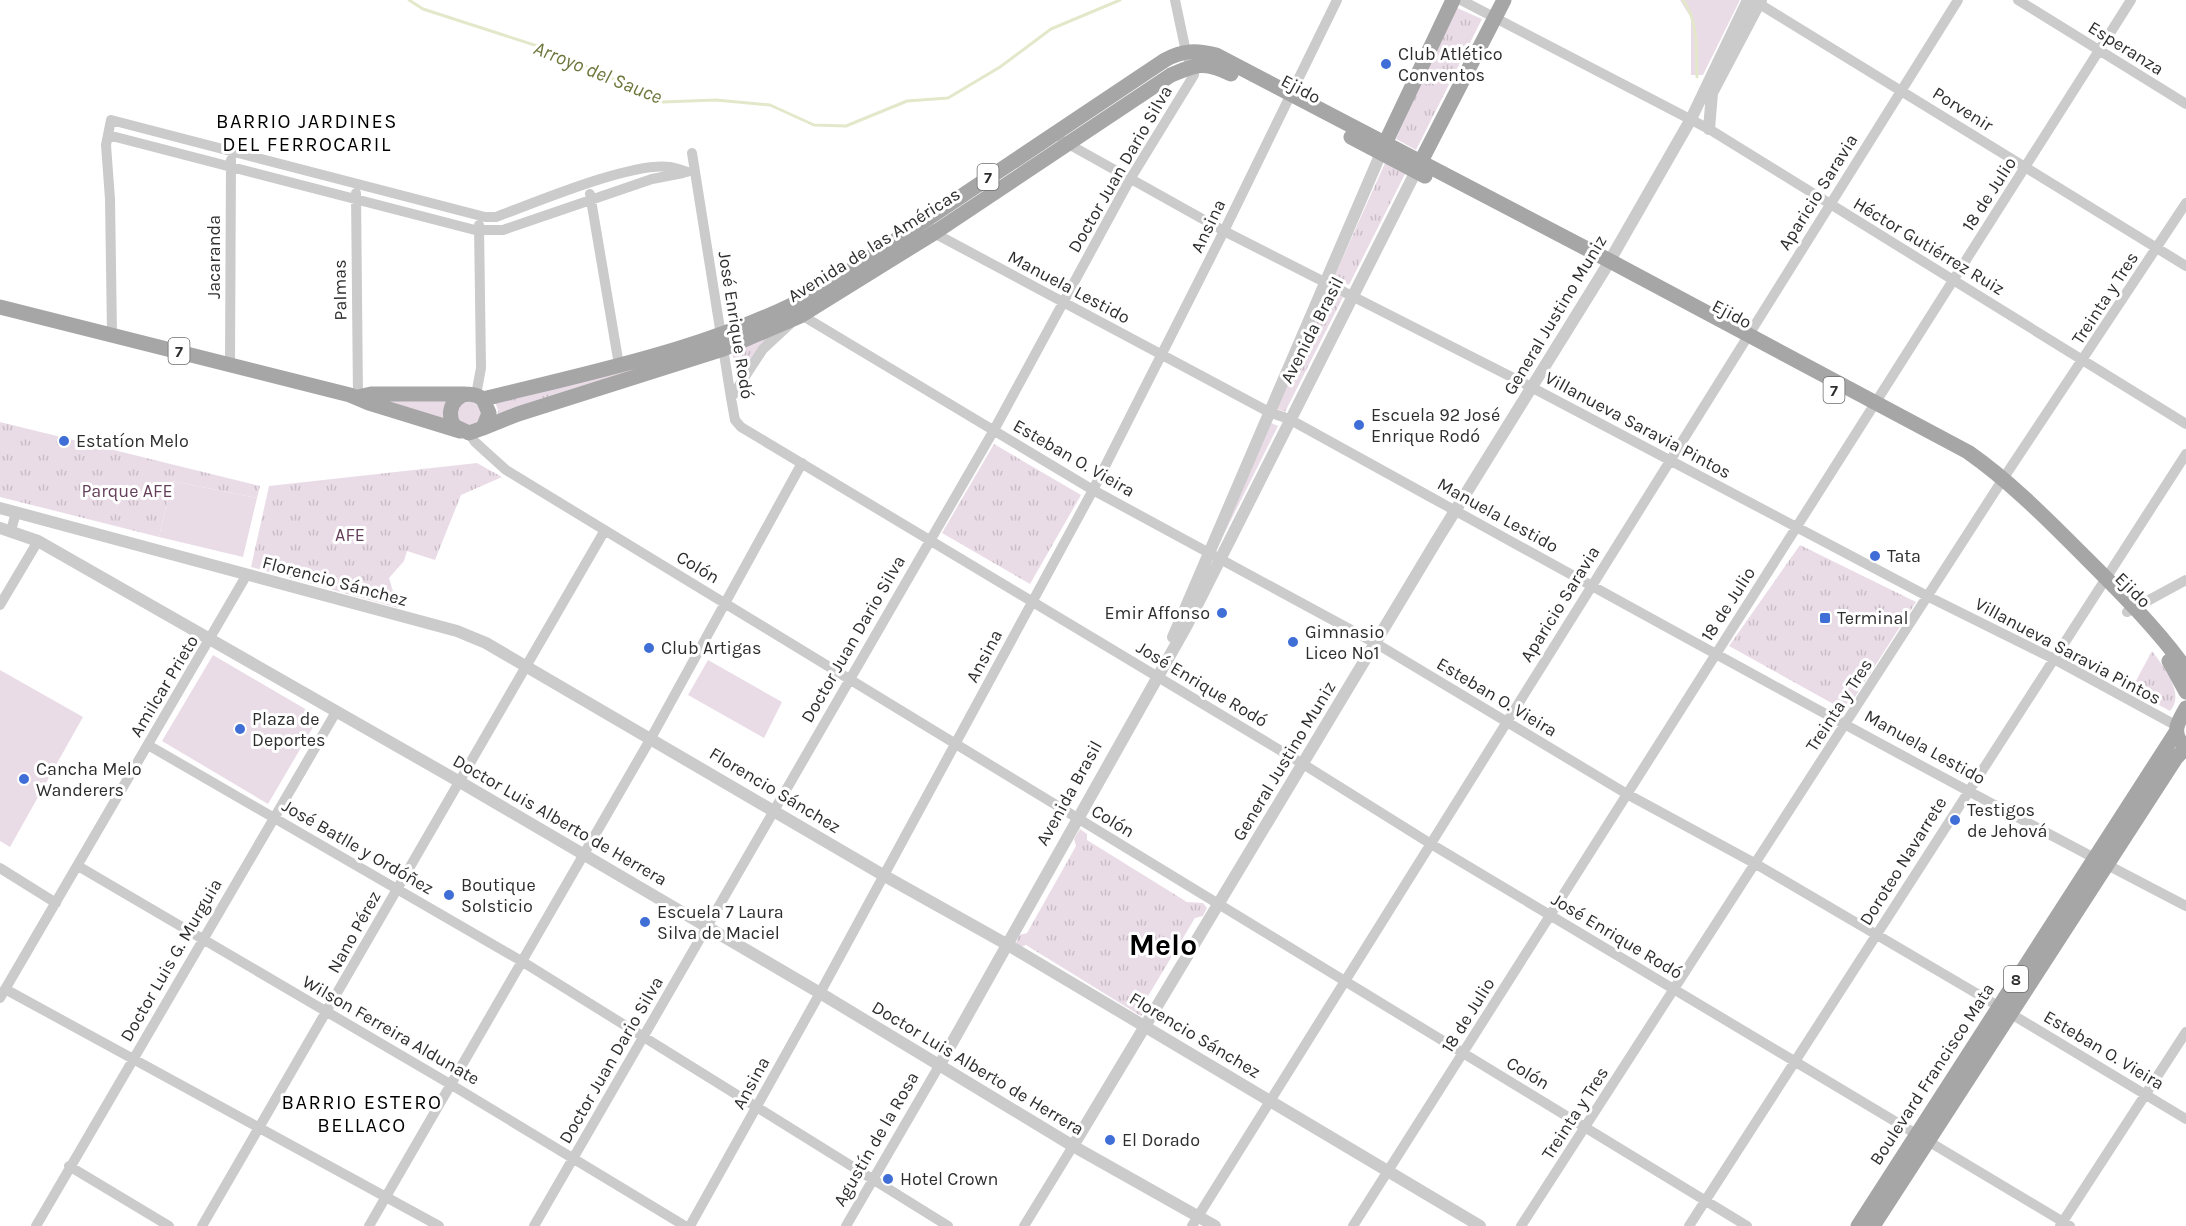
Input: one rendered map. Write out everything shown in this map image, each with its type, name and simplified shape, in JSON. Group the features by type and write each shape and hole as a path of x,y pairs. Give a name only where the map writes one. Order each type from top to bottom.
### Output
{"main road":[{"name":"Avenida Brasil","path":"1383,148 1453,0"},
{"name":"Avenida Brasil","path":"1418,167 1504,0"},
{"name":"Ejido","path":"1188,59 1213,65 1289,99 1872,406 1963,459 2001,483 2131,609 2159,633 2186,669"},
{"name":"Avenida de las Américas","path":"796,310 820,290 1165,60 1188,59"},
{"name":"Avenida de las Américas","path":"0,307 231,363 471,430 721,342 796,310 934,233 1171,75 1188,59"},
{"name":"Avenida de las Américas","path":"358,397 371,394 475,396 721,342"},
{"path":"475,396 489,413 471,430 452,423 450,413 455,400 475,396"},
{"name":"Ejido","path":"2131,609 2177,673 2186,692"},
{"name":"Boulevard Francisco Mata","path":"2102,862 2186,708"},
{"path":"2176,729 2179,740 2186,746"},
{"name":"Boulevard Francisco Mata","path":"1858,1226 1921,1136 2102,862 2186,746"},
{"name":"Boulevard Francisco Mata","path":"1873,1226 1921,1136"}],"street":[{"path":"1175,0 1188,59"},
{"path":"1289,99 1337,0"},
{"name":"Héctor Gutiérrez Ruiz","path":"1461,0 1709,129 2186,424"},
{"name":"Aparicio Saravia","path":"1195,1221 1958,0"},
{"name":"Esperanza","path":"2018,0 2186,104"},
{"name":"18 de Julio","path":"1353,1226 2132,0"},
{"path":"1709,129 1712,93 1755,1"},
{"name":"Porvenir","path":"1755,1 2186,266"},
{"name":"General Justino Muniz","path":"1024,1226 1377,644 1455,510 1607,265 1691,119 1755,1"},
{"name":"Doctor Juan Dario Silva","path":"534,1226 994,430 1130,181 1194,75 1188,59"},
{"name":"Ansina","path":"690,1226 820,993 1093,490 1289,99"},
{"path":"112,334 110,199 105,145 111,120 480,215 496,217 589,183 658,167 669,166 691,172"},
{"name":"Villanueva Saravia Pintos","path":"1056,131 1065,144 1130,181 1531,387 1929,597 2054,659 2176,729"},
{"path":"108,135 478,230 503,230 652,179 691,172"},
{"name":"Avenida Brasil","path":"1165,660 1208,551 1383,148"},
{"name":"Jacaranda","path":"231,363 232,151"},
{"name":"José Enrique Rodó","path":"692,153 691,172 731,398 735,420 741,427 1303,764 1431,844 1921,1136 2064,1225"},
{"name":"Avenida Brasil","path":"1008,945 1156,676 1187,625 1418,167"},
{"name":"Palmas","path":"356,183 358,397"},
{"path":"589,183 619,365"},
{"name":"Treinta y Tres","path":"1521,1226 2001,483 2186,203"},
{"path":"475,396 481,368 478,230 480,215"},
{"name":"Manuela Lestido","path":"924,220 934,233 1162,356 1289,419 1591,584 1714,655 1846,723 2186,906"},
{"path":"731,398 763,349 796,310"},
{"name":"Esteban O. Vieira","path":"796,310 1093,490 1377,644 1627,794 1756,864 2186,1119"},
{"name":"Colón","path":"471,430 475,442 506,470 1747,1226"},
{"name":"Doroteo Navarrete","path":"1689,1226 2186,454"},
{"path":"369,1226 651,738 802,463"},
{"name":"Florencio Sánchez","path":"0,508 246,576 458,631 486,644 883,875 1008,945 1480,1226"},
{"path":"0,605 38,541 6,529 16,512"},
{"name":"Nano Pérez","path":"202,1226 606,530"},
{"name":"Doctor Luis Alberto de Herrera","path":"38,541 460,782 708,927 1195,1221 1215,1226"},
{"name":"Amilcar Prieto","path":"3,993 211,640 246,576"},
{"path":"2131,609 2186,580"},
{"name":"Doctor Luis G. Murguia","path":"36,1226 336,711"},
{"name":"José Batlle y Ordóñez","path":"148,746 523,962 948,1226"},
{"name":"Wilson Ferreira Aldunate","path":"78,866 450,1084 685,1226"},
{"path":"0,868 56,903"},
{"name":"Agustín de la Rosa","path":"846,1226 1008,945"},
{"path":"3,993 134,1057 387,1195 439,1226"},
{"path":"2064,1225 2186,1032"},
{"path":"69,1166 169,1226"}],"green space":[{"path":"1680,0 1740,0 1703,75 1691,75 1691,18"},
{"path":"1455,7 1482,19 1416,150 1396,139"},
{"path":"1385,163 1405,174 1349,285 1334,277"},
{"path":"1328,290 1343,297 1285,412 1275,408"},
{"path":"780,328 736,379 732,350"},
{"path":"719,344 497,420 498,410 494,399"},
{"path":"372,399 449,401 449,422"},
{"path":"476,400 485,417 478,426 459,424 457,405"},
{"name":"Parque AFE","path":"0,422 260,486 257,498 172,481 159,537 0,497"},
{"path":"1269,422 1278,426 1219,544"},
{"path":"994,444 1081,495 1030,584 942,533"},
{"name":"AFE","path":"477,463 502,477 461,495 435,560 407,551 404,561 389,578 398,608 251,567 269,486"},
{"path":"172,481 257,498 243,557 159,537"},
{"path":"1800,545 1916,602 1846,711 1729,646"},
{"path":"2152,651 2167,672 2174,688 2174,704 2170,711 2131,690"},
{"name":"Plaza de Deportes","path":"213,655 319,717 268,804 162,741"},
{"path":"708,660 782,702 764,738 688,695"},
{"name":"Cancha Melo Wanderers","path":"0,670 83,717 10,847 0,841"},
{"path":"1080,829 1087,834 1087,840 1187,902 1203,903 1207,908 1203,916 1195,918 1145,1001 1147,1009 1141,1016 1026,945 1021,947 1016,943 1019,935 1027,933 1076,846 1074,839"}],"waterway":[{"name":"Arroyo del Sauce","path":"409,0 423,9 553,51 663,102 716,100 770,105 814,125 846,126 907,101 948,98 1000,67 1051,29 1120,0"},
{"path":"1683,0 1692,17 1694,27 1697,77"}],"place":[{"name":"Club Atlético Conventos","path":"1386,64"},
{"name":"Escuela 92 José Enrique Rodó","path":"1359,425"},
{"name":"Estatíon Melo","path":"64,441"},
{"name":"Tata","path":"1875,556"},
{"name":"Emir Affonso","path":"1222,613"},
{"name":"Terminal","path":"1825,618"},
{"name":"Gimnasio Liceo Nº1","path":"1293,642"},
{"name":"Club Artigas","path":"649,648"},
{"name":"Plaza de Deportes","path":"240,729"},
{"name":"Cancha Melo Wanderers","path":"24,779"},
{"name":"Testigos de Jehová","path":"1955,820"},
{"name":"Boutique Solsticio","path":"449,895"},
{"name":"Escuela 7 Laura Silva de Maciel","path":"645,922"},
{"name":"El Dorado","path":"1110,1140"},
{"name":"Hotel Crown","path":"888,1179"}],"district":[{"name":"BARRIO JARDINES DEL FERROCARIL","path":"307,132"},
{"name":"Melo","path":"1163,945"},
{"name":"BARRIO ESTERO BELLACO","path":"362,1114"}]}
